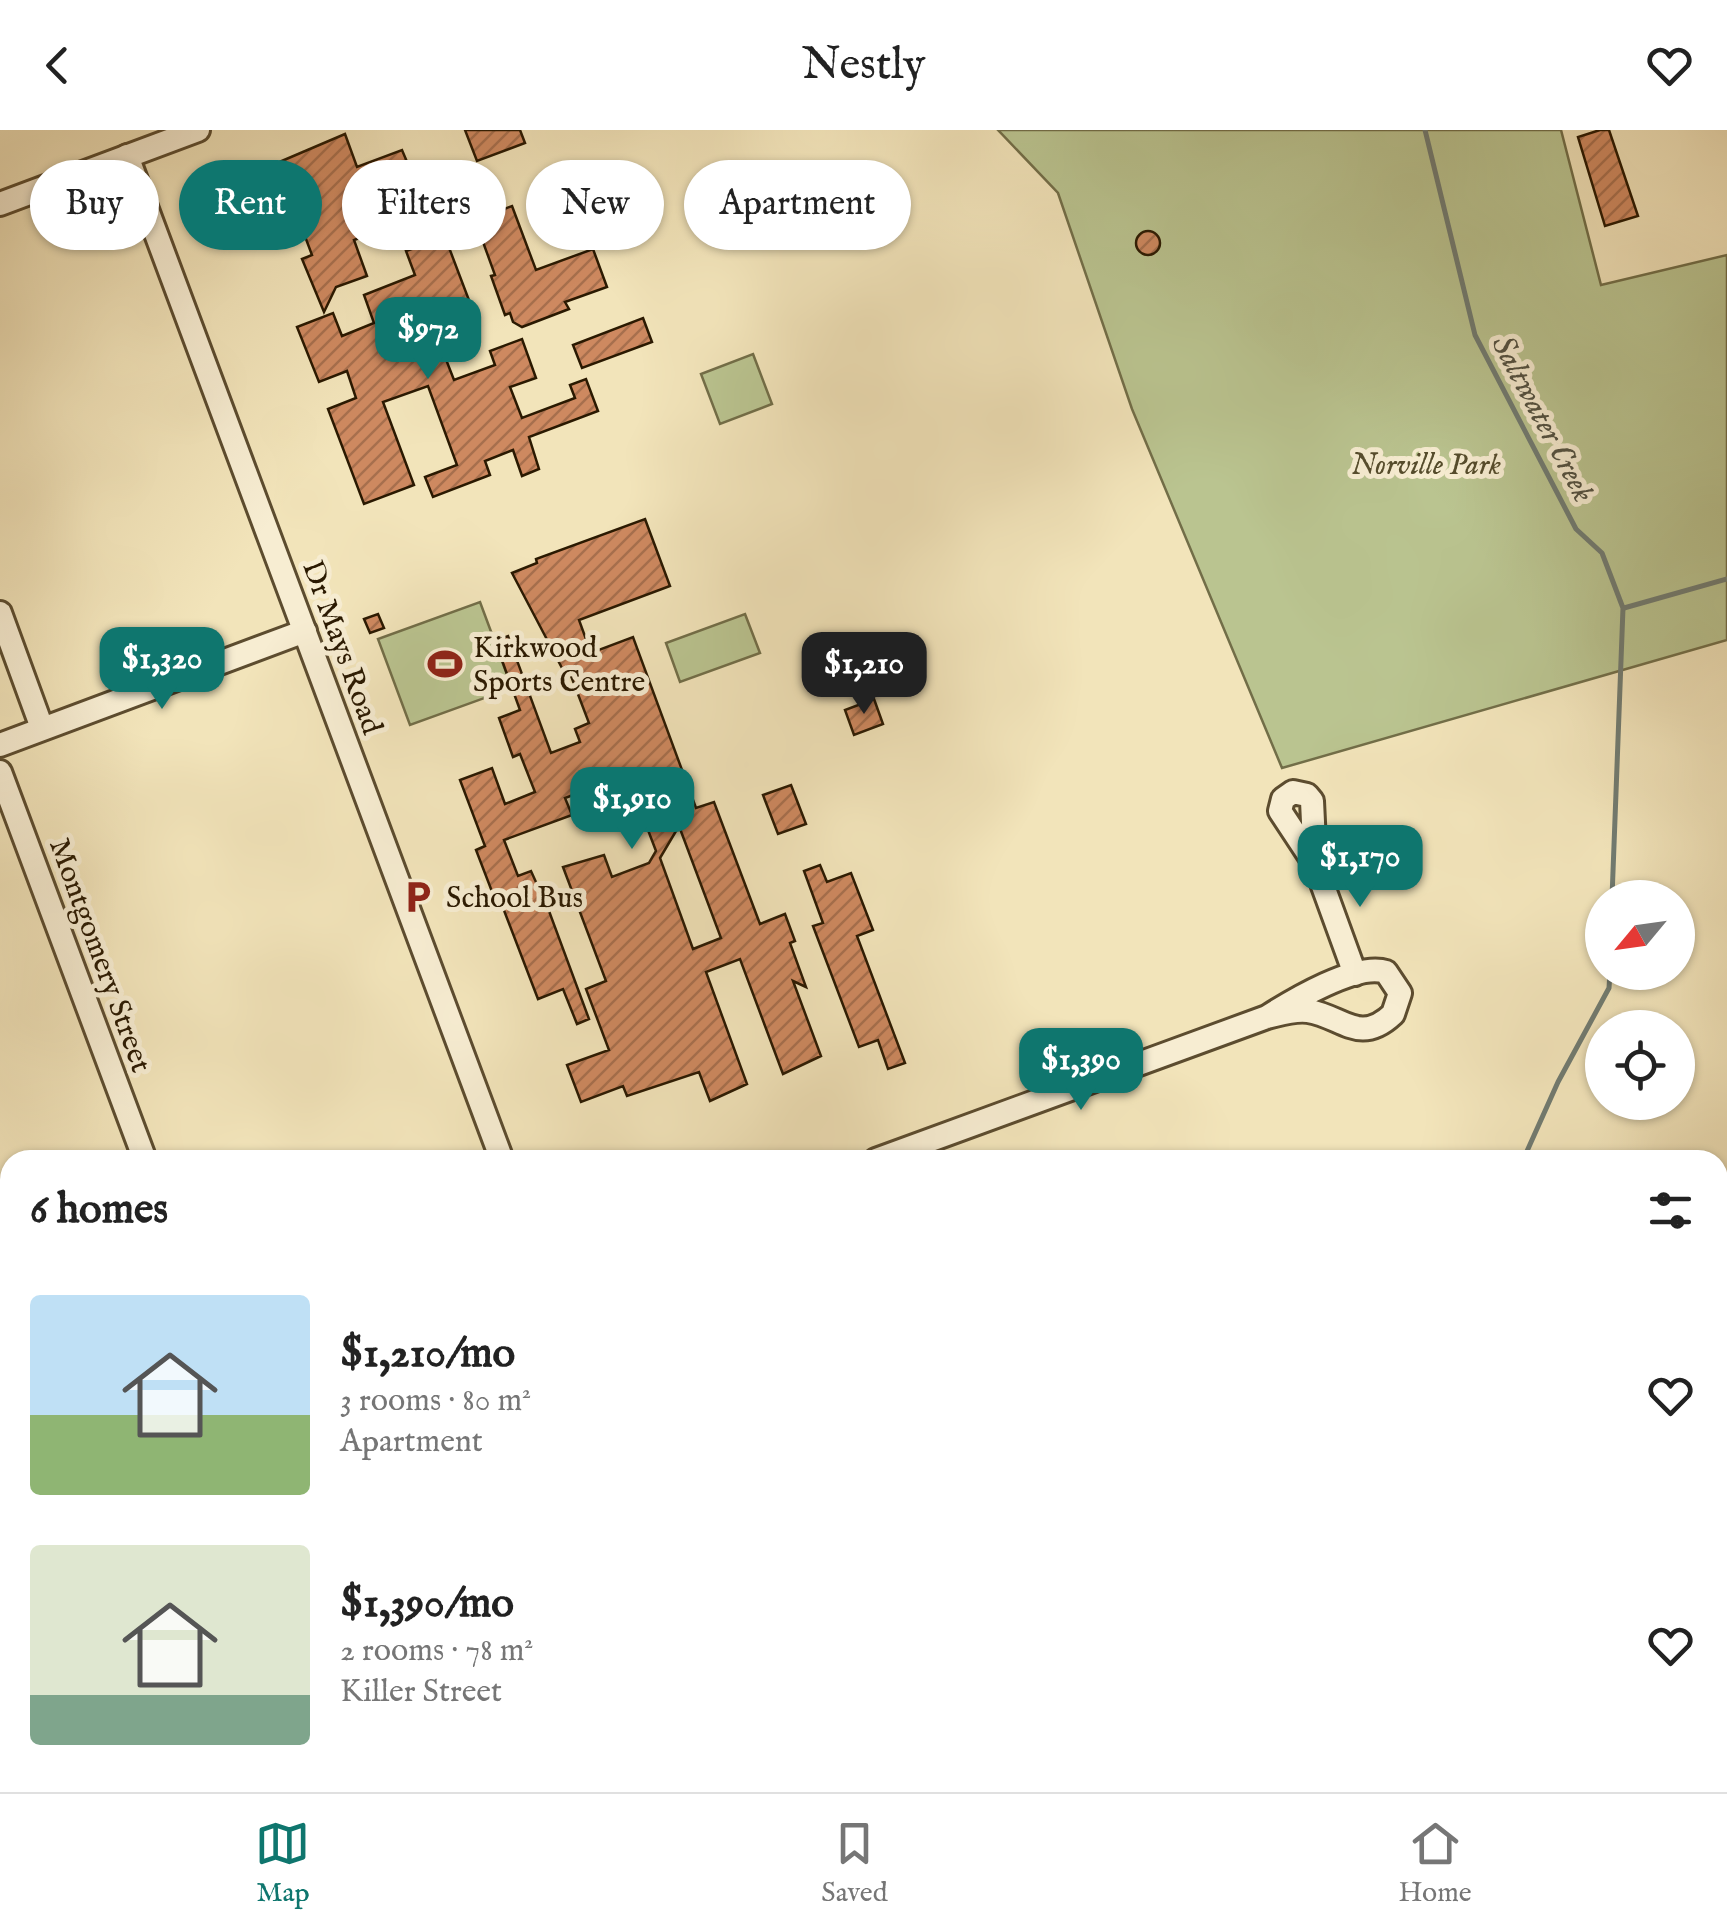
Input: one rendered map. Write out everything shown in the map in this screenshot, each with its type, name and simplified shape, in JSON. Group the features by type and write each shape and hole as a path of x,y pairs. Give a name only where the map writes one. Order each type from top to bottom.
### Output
{"street":[{"path":"0,204 198,130"},
{"name":"Dr Mays Road","path":"128,156 498,1150"},
{"path":"0,612 42,728"},
{"path":"0,745 305,631"},
{"name":"Montgomery Street","path":"0,772 141,1150"},
{"path":"1315,864 1355,974"},
{"path":"903,1150 1266,1017 1297,998 1355,974 1379,970 1392,978 1400,1001 1386,1020 1364,1029 1348,1027 1309,1011 1266,1017"}],"green space":[{"name":"Norville Park","path":"998,130 1561,130 1601,285 1727,255 1727,640 1282,768 1132,409 1058,193"},
{"path":"753,354 772,404 720,424 701,374"},
{"name":"Kirkwood Sports Centre","path":"480,602 512,688 410,725 378,639"},
{"path":"745,614 760,653 680,682 666,643"}],"building":[{"path":"465,130 520,130 525,143 477,160"},
{"path":"1609,130 1638,216 1605,226 1578,137"},
{"path":"345,134 354,160 342,160 342,250 358,250 367,276 336,287 324,312 302,259 312,255 310,250 322,250 322,160 284,160"},
{"path":"402,150 406,160 376,160"},
{"path":"512,206 536,270 593,250 607,287 565,302 569,309 522,327 513,322 510,313 505,315 486,250 506,250 506,208"},
{"path":"1148,231 1157,234 1157,252 1148,255 1139,252 1136,243 1139,234"},
{"path":"450,250 478,324 438,339 454,380 495,365 490,351 522,339 536,378 510,387 522,418 575,398 570,385 586,379 598,411 529,437 539,469 522,476 513,450 485,461 490,475 433,497 425,477 457,465 428,386 383,402 414,485 364,504 328,409 356,398 347,371 319,382 297,327 333,313 342,336 374,323 364,295 415,275 406,251"},
{"path":"643,318 652,342 582,368 573,345"},
{"path":"645,519 670,586 579,620 591,653 633,637 696,808 714,802 760,924 785,914 795,941 790,943 806,987 793,981 821,1056 783,1074 740,959 706,972 747,1084 710,1101 699,1072 627,1096 623,1086 581,1102 567,1065 609,1050 586,989 606,981 563,867 604,855 612,877 649,863 656,851 640,809 610,820 597,786 565,798 572,815 504,840 518,876 531,871 549,911 589,1019 577,1024 563,989 538,999 476,850 485,846 460,780 492,768 505,804 535,792 520,754 513,757 499,718 520,710 495,641 508,636 551,753 580,742 575,729 589,723 568,668 563,670 512,573 537,563 536,559","holes":["679,826 721,938 693,949 660,858"]},
{"path":"378,614 384,628 370,633 364,619"},
{"path":"874,699 883,724 854,735 845,710"},
{"path":"791,785 806,824 778,834 763,795"},
{"path":"820,865 827,882 851,873 873,930 857,936 905,1063 888,1069 878,1040 859,1047 813,926 823,923 804,871"}],"waterway":[{"name":"Saltwater Creek","path":"1425,130 1475,335 1576,529 1602,553 1623,608 1613,880"},
{"path":"1624,608 1727,579"},
{"name":"Saltwater Creek","path":"1527,1150 1558,1082 1608,990"}],"place":[{"name":"Kirkwood Sports Centre","path":"445,664"},
{"name":"School Bus","path":"418,897"}]}
